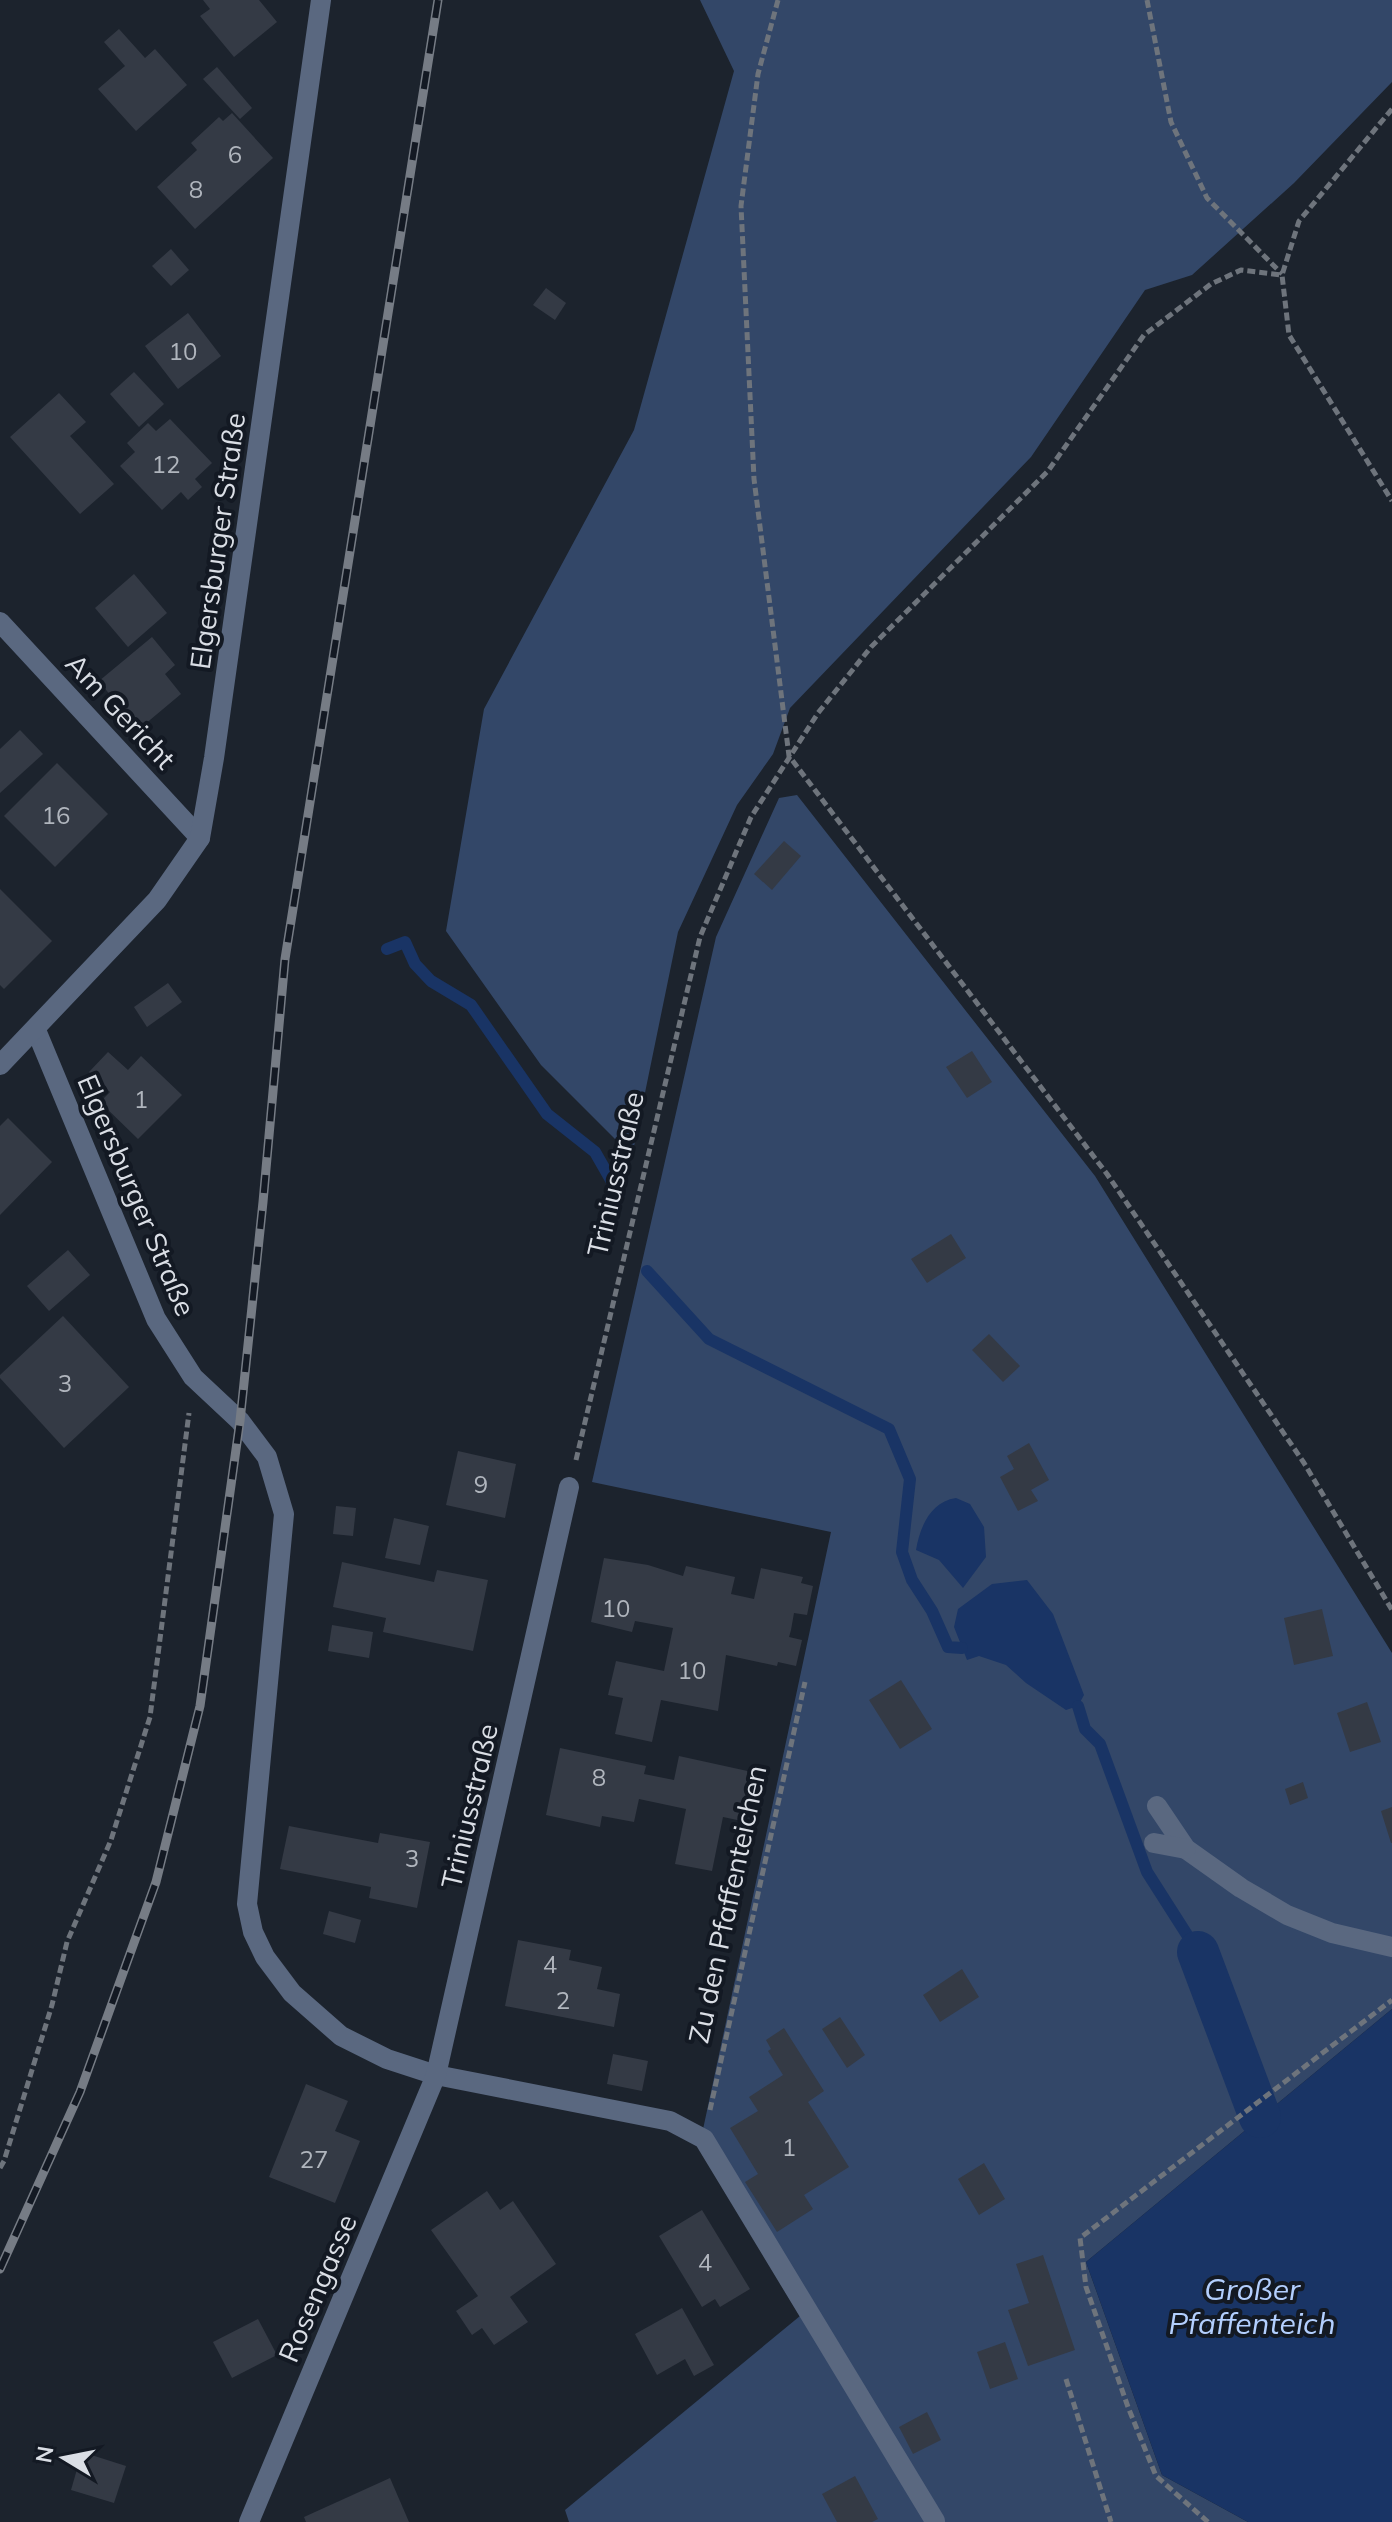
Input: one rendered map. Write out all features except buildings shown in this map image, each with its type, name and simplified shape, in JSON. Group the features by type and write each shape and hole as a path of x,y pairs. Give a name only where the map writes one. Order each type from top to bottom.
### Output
{"street":[{"name":"Elgersburger Straße","path":"0,1065 157,900 200,838 321,0"},
{"name":"Am Gericht","path":"0,622 200,838"},
{"name":"Elgersburger Straße","path":"36,1030 156,1319 193,1377"},
{"path":"193,1377 240,1421 267,1457 284,1514 247,1904 253,1932 265,1957 292,1993 341,2036 387,2059 436,2075 670,2121 704,2139 935,2521"},
{"name":"Triniusstraße","path":"436,2075 569,1487"},
{"path":"1157,1806 1186,1849 1241,1888 1287,1915 1332,1933 1392,1947"},
{"path":"1154,1843 1186,1849"},
{"name":"Rosengasse","path":"249,2522 436,2075"}],"path":[{"path":"778,0 758,74 741,206 754,479 789,756 1107,1174 1304,1463 1392,1610"},
{"path":"1147,0 1171,122 1207,198 1282,275"},
{"path":"1392,109 1299,221 1282,275 1289,335 1392,501"},
{"name":"Triniusstraße","path":"569,1487 700,937 751,817 818,713 871,647 1048,471 1144,335 1211,284 1241,270 1282,275"},
{"path":"0,2168 47,2019 67,1942 111,1840 150,1717 193,1377"},
{"name":"Zu den Pfaffenteichen","path":"704,2139 805,1682"},
{"path":"1208,2522 1156,2476 1086,2287 1080,2238 1392,2000"},
{"path":"1066,2379 1111,2522"}],"shaded area":[{"path":"700,0 1392,0 1392,82 1294,183 1192,275 1145,290 1031,457 790,708 773,754 737,805 678,932 632,1156 541,1065 446,931 484,709 634,430 734,71"},
{"path":"797,795 1095,1176 1392,1653 1392,2009 1086,2262 1162,2475 1248,2522 569,2522 565,2510 800,2316 699,2148 831,1532 592,1482 716,937 779,798"}],"water":[{"path":"956,1498 970,1504 984,1527 986,1557 963,1588 939,1560 916,1550 920,1533 933,1510"},
{"path":"1027,1580 1053,1614 1084,1695 1078,1706 1066,1710 1006,1665 979,1656 967,1660 954,1627 958,1609 992,1584"},
{"name":"Großer Pfaffenteich","path":"1392,2009 1392,2522 1248,2522 1162,2475 1086,2262"}],"waterway":[{"path":"387,949 405,942 415,964 431,981 471,1005 547,1114 595,1152 619,1194"},
{"path":"647,1271 709,1339 889,1429 910,1479 902,1552 912,1580 932,1611 948,1647 962,1648"},
{"path":"1078,1706 1085,1729 1100,1744 1147,1872 1198,1952"},
{"path":"1198,1952 1260,2117"}],"railway":[{"path":"0,2269 80,2092 156,1882 200,1706 240,1421 285,959 438,0"}]}
